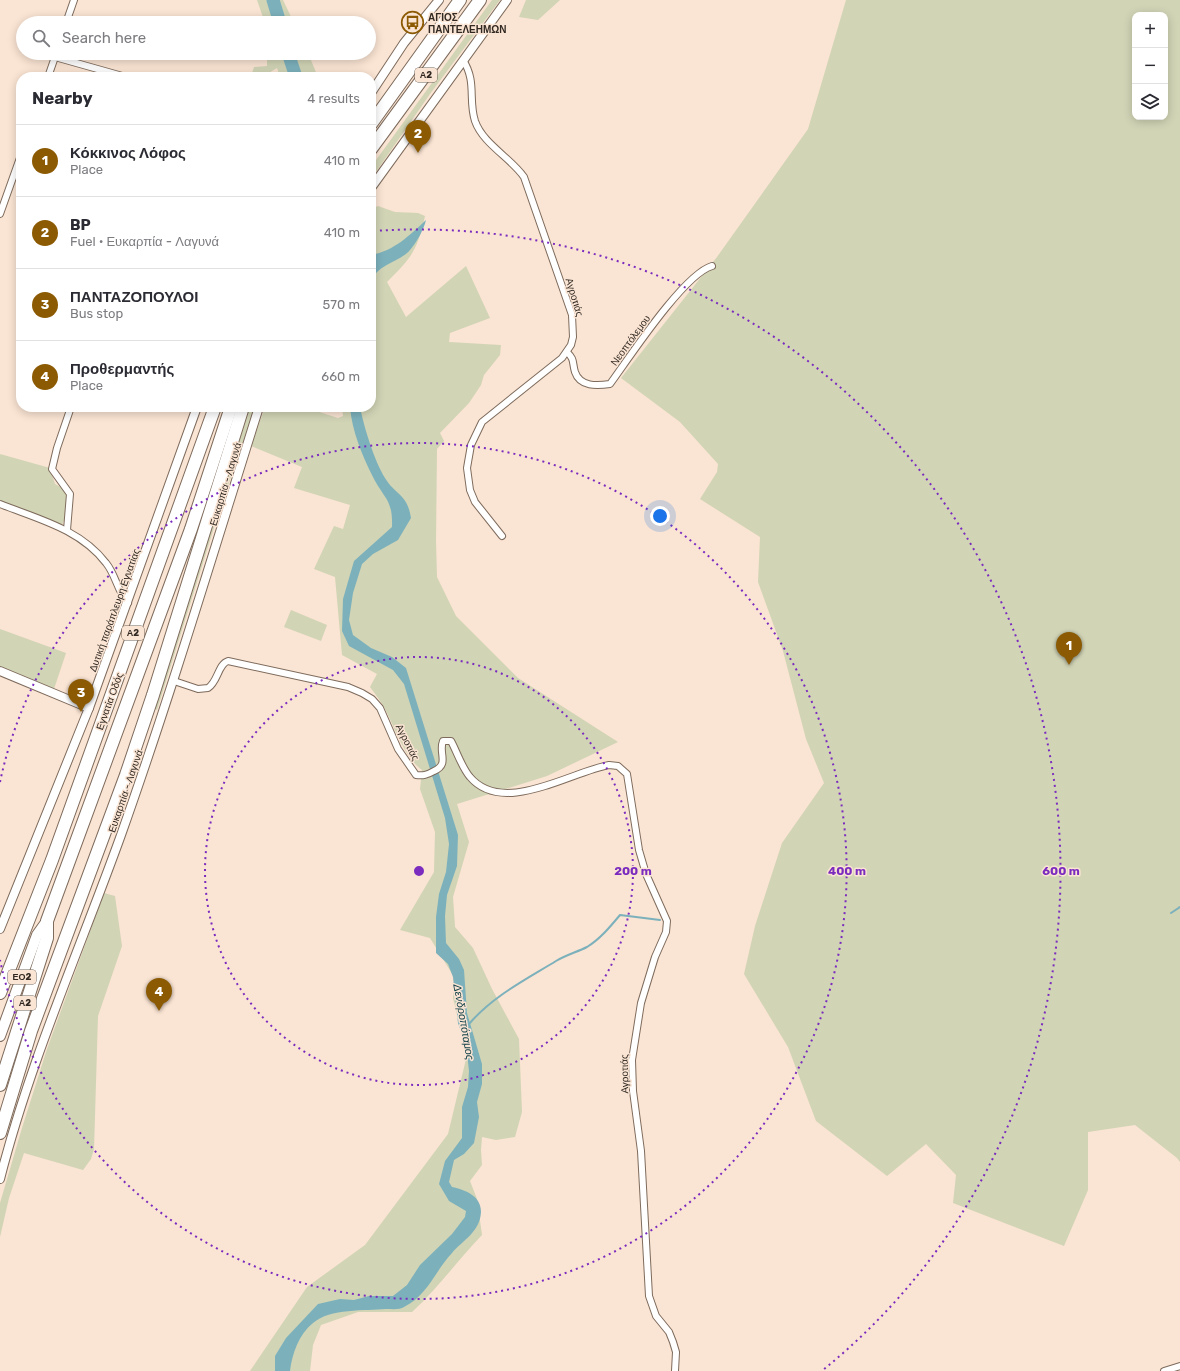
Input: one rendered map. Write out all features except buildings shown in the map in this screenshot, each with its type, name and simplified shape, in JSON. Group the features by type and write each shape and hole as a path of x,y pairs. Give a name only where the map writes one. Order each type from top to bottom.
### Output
{"highway":[{"name":"Α2","path":"376,117 460,0"},
{"name":"Α2","path":"376,142 480,0"},
{"name":"Εγνατία Οδός","path":"0,993 52,860 213,412"},
{"name":"Εγνατία Οδός","path":"47,921 191,529 229,412"},
{"path":"0,1133 31,1031 126,775 153,695 242,412"},
{"name":"Α2","path":"0,1085 47,938 47,921"},
{"name":"ΕΟ2","path":"0,1036 38,935 47,921"}],"street":[{"path":"68,16 74,0"},
{"path":"376,85 404,43 439,0"},
{"path":"376,181 507,0"},
{"path":"50,72 54,60"},
{"path":"72,60 110,72"},
{"name":"Αγροτιάς","path":"463,60 468,68 472,82 475,121 480,131 518,168 524,177 572,315 572,337 567,352 555,366 482,422 471,446 467,468 470,490 475,502 502,536"},
{"path":"0,214 16,169"},
{"name":"Νεοπτόλεμου","path":"567,352 573,358 575,371 582,381 593,386 610,384 654,323 691,280 712,266"},
{"path":"67,530 70,494 52,469 57,448 69,412"},
{"name":"Δυτική παράπλευρη Εγνατίας","path":"0,929 89,708 196,412"},
{"name":"Ευκαρπία - Λαγυνά","path":"0,1179 38,1058 121,835 174,681 257,412"},
{"path":"0,504 67,530 96,552 105,561 113,573 120,594 128,603"},
{"name":"Αγροτιάς","path":"174,681 198,689 208,688 215,682 224,663 228,661 348,687 372,699 380,708 398,749 409,767 416,774 424,776 440,768 443,762 441,745 443,741 447,740 451,742 469,777 479,785 501,793 525,792 609,765 618,766 624,770 629,780 639,850 646,874 666,921 666,932 655,957 641,1004 632,1060 633,1091 641,1151 649,1296 656,1316 669,1332 673,1342 676,1352 675,1371"},
{"path":"0,671 89,708"},
{"path":"1164,1371 1180,1366"}],"green space":[{"path":"257,0 283,0 291,16 263,16"},
{"path":"492,0 500,0 430,94 376,172 376,160"},
{"path":"526,0 560,0 538,20 519,17"},
{"path":"846,0 1180,0 1180,1162 1135,1125 1088,1132 1088,1190 1064,1246 953,1203 956,1175 926,1144 887,1176 816,1121 788,1047 744,974 755,926 782,843 824,783 806,739 783,651 758,582 760,537 700,499 717,472 718,464 680,422 621,378 717,257 808,129"},
{"path":"267,60 311,60 316,72 278,72 277,68 270,72 252,72 254,67 267,66"},
{"path":"378,206 395,212 418,213 425,216 419,238 412,253 387,282 406,317 466,266 490,318 450,333 449,342 501,345 500,355 484,375 481,385 469,403 440,433 444,441 437,449 437,577 456,616 518,678 618,742 547,776 457,804 469,842 453,897 455,927 473,948 492,989 519,1039 522,1112 515,1137 496,1140 482,1137 482,1165 470,1181 477,1199 482,1235 431,1293 412,1312 358,1312 321,1325 313,1345 310,1371 250,1371 307,1287 365,1245 448,1134 467,1055 453,998 454,977 430,938 400,930 434,872 435,832 420,789 422,770 405,751 384,708 370,687 377,674 342,655 335,577 314,569 334,526 343,529 350,505 294,488 302,467 251,446 263,412 319,412 338,418 343,416 343,412 376,412 376,207"},
{"path":"247,412 253,412 218,515 157,710 152,707"},
{"path":"0,454 50,468 55,484 68,491 69,508 62,525 0,501"},
{"path":"291,610 327,625 321,641 284,627"},
{"path":"0,629 66,653 54,689 0,669"},
{"path":"104,893 115,896 122,946 98,1016 94,1149 91,1159 83,1170 24,1153 9,1198 0,1237 0,1203 22,1128 47,1049"}],"water":[{"path":"426,220 420,235 410,250 376,273 376,254 387,250 408,237"},
{"path":"351,412 361,412 373,453 381,471 389,484 404,499 411,518 398,540 373,554 362,564 353,593 349,620 353,635 371,648 392,657 406,668 458,835 457,866 447,895 445,916 446,943 459,959 464,970 467,1013 482,1064 482,1084 477,1102 479,1117 474,1143 464,1154 454,1160 449,1182 452,1187 467,1192 476,1198 481,1212 478,1225 446,1260 425,1289 412,1302 400,1309 348,1311 320,1318 308,1328 300,1339 294,1351 290,1371 275,1371 275,1356 286,1338 318,1304 340,1299 354,1300 369,1296 393,1296 407,1285 420,1265 452,1234 465,1217 466,1211 449,1201 439,1184 445,1161 462,1138 462,1107 468,1087 469,1071 466,1045 458,1023 453,977 448,964 436,953 436,917 439,894 446,872 449,844 445,818 404,684 393,670 349,646 342,631 343,599 354,561 392,527 391,510 361,452"}],"waterway":[{"name":"Δενδροπόταμος","path":"273,0 278,16"},
{"name":"Δενδροπόταμος","path":"290,60 294,72"},
{"path":"1171,913 1180,907"},
{"path":"469,1024 488,1005 510,989 560,959 592,944 620,915 660,920"}],"place":[{"name":"ΑΓΙΟΣ ΠΑΝΤΕΛΕΗΜΩΝ","path":"413,23"},
{"name":"BP","path":"418,153"},
{"name":"Κόκκινος Λόφος","path":"1069,665"},
{"name":"ΠΑΝΤΑΖΟΠΟΥΛΟΙ","path":"81,712"},
{"name":"Προθερμαντής","path":"159,1011"}]}
